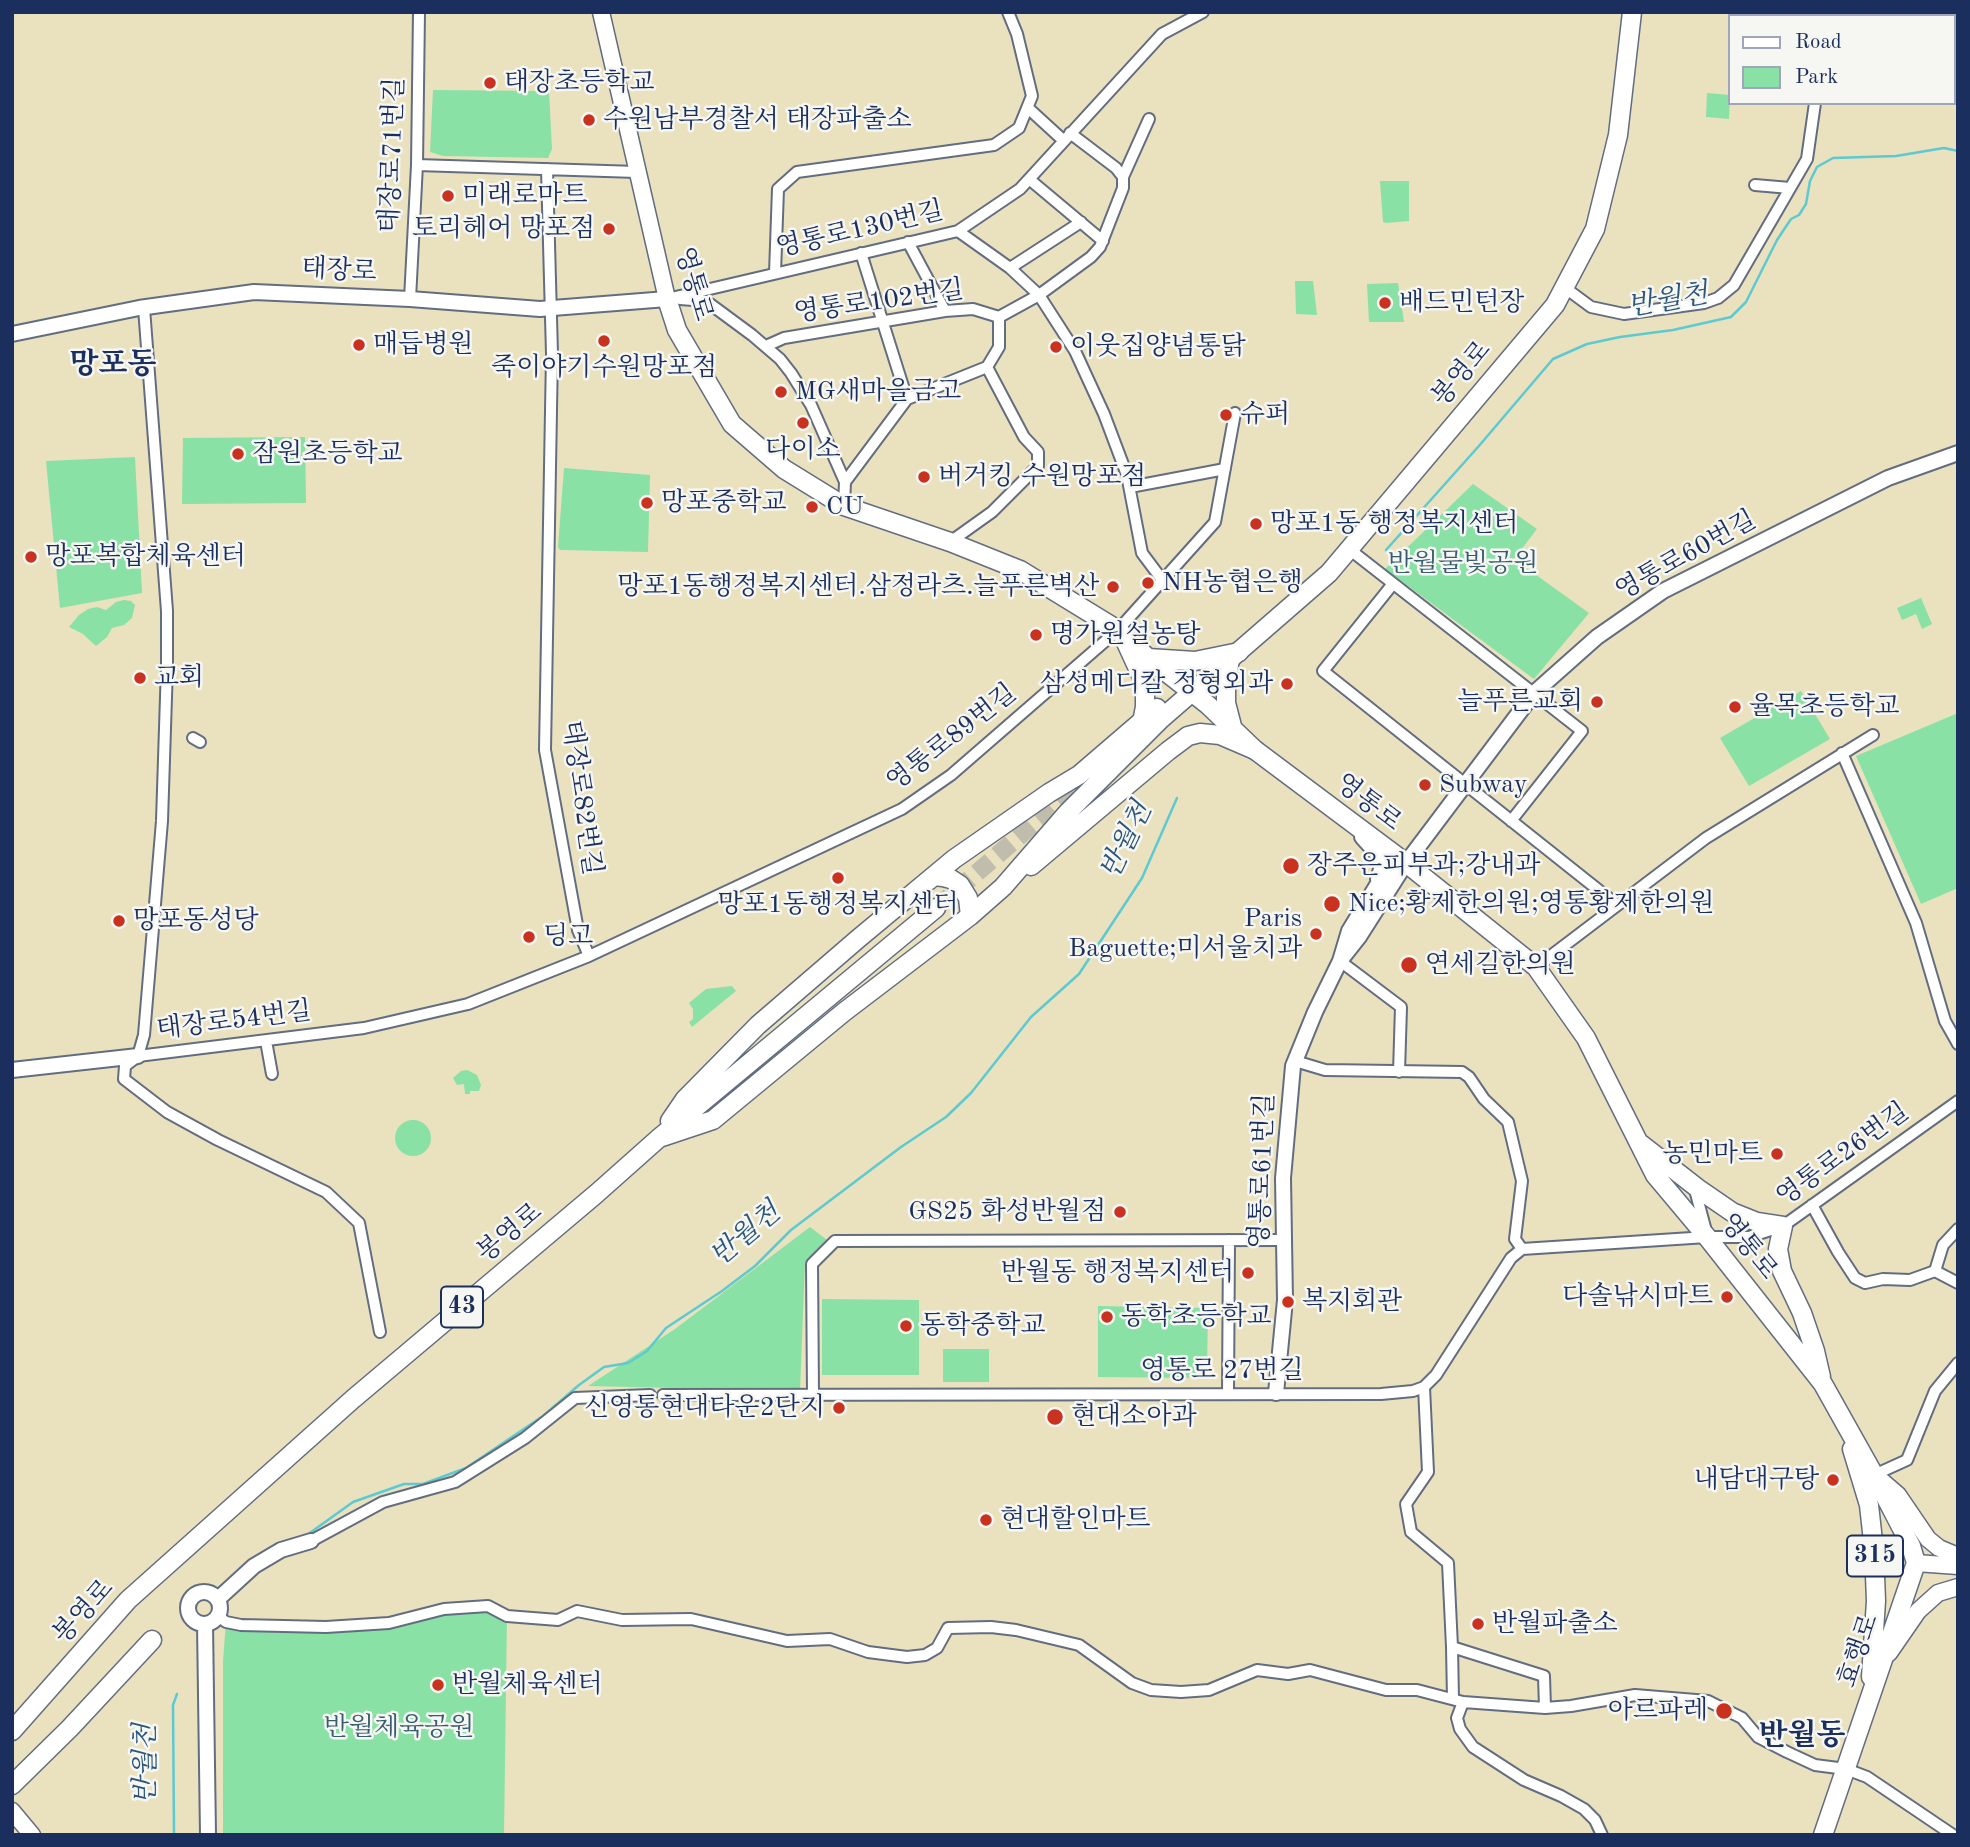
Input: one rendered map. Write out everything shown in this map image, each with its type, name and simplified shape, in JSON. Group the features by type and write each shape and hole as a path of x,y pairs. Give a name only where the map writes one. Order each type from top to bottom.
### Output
{"main road":[{"name":"영통로","path":"601,12 667,299 677,330 732,424 784,469 844,506 950,542 1020,570 1121,633 1193,693 1255,750 1346,817 1536,967 1586,1038 1655,1175 1823,1384 1911,1546 1916,1563"},
{"name":"봉영로","path":"1003,887 1069,811 1161,719 1329,573 1555,305 1595,229 1618,135 1632,12"},
{"path":"1121,633 1145,684 1142,722"},
{"path":"1148,658 1195,661 1235,656 1226,680 1226,703 1234,730"},
{"path":"659,1138 685,1099 758,1024 920,887 954,859 1079,775 1164,701 1193,693"},
{"path":"659,1138 712,1120 844,1012 1046,855 1188,736 1200,733 1220,736 1255,750"},
{"path":"920,887 934,877 951,879 966,891 970,916"},
{"name":"봉영로","path":"12,1731 128,1600 353,1399 659,1138 936,908"},
{"path":"1636,1140 1732,1212 1756,1222 1783,1226 1778,1249 1782,1270 1811,1338 1823,1384"},
{"name":"315","path":"1840,1413 1869,1505 1874,1550 1876,1601 1868,1704"},
{"path":"1874,1475 1898,1495 1928,1539 1939,1548 1958,1556"},
{"path":"1916,1563 1958,1566"},
{"name":"효행로","path":"1823,1835 1916,1563"},
{"path":"1882,1664 1918,1611 1938,1593 1958,1587"},
{"path":"12,1785 70,1728 152,1640"},
{"path":"12,1811 32,1835"}],"street":[{"name":"태장로71번길","path":"410,299 419,12"},
{"path":"775,273 778,190 797,172 994,145 1019,128 1032,96 1017,34 1008,12"},
{"name":"영통로130번길","path":"667,299 958,231 1020,189 1162,34 1203,12"},
{"path":"1564,287 1591,307 1624,314 1704,303 1718,298 1734,285 1807,159 1815,105"},
{"path":"1028,107 1067,137 1116,168 1123,177"},
{"path":"1039,295 1091,257 1100,247 1123,188 1123,177 1149,119"},
{"path":"416,165 638,172"},
{"name":"태장로82번길","path":"547,169 552,354 545,750 578,930 589,956"},
{"path":"1029,179 1103,241"},
{"path":"1755,185 1790,188"},
{"path":"1010,268 1081,222"},
{"path":"958,231 1010,268 1039,295 1075,351 1104,414 1127,475 1142,554 1163,581"},
{"path":"908,242 945,311"},
{"path":"861,253 907,399"},
{"name":"태장로","path":"12,334 144,308 254,292 410,299 540,309 667,299"},
{"name":"영통로102번길","path":"766,346 784,338 945,311 974,309 999,317 1039,295"},
{"path":"667,299 706,301 766,346 792,373 845,482 844,506"},
{"name":"태장로54번길","path":"144,308 166,597 167,666 162,817 144,1035 138,1056 364,1028 468,1004 589,956 799,858"},
{"name":"영통로102번길","path":"987,367 999,347 999,317"},
{"path":"845,482 907,399 987,367 1024,437 1038,453 1038,466 992,512 950,542"},
{"name":"영통로89번길","path":"799,858 902,809 951,775 1121,633 1216,522 1234,413"},
{"name":"영통로60번길","path":"1400,860 1465,784 1534,693 1597,637 1663,591 1888,478 1958,453"},
{"path":"1130,487 1225,469"},
{"path":"1349,549 1582,731 1511,821"},
{"path":"1392,585 1322,671 1616,904"},
{"path":"1536,967 1706,838 1873,736"},
{"path":"1842,753 1916,923 1945,1021 1958,1044"},
{"path":"1346,817 1380,857 1382,866 1377,885"},
{"path":"1339,961 1349,931 1377,885 1400,860"},
{"path":"1339,961 1359,937 1400,860"},
{"path":"1339,961 1401,1007 1399,1072"},
{"name":"영통로61번길","path":"1276,1393 1285,1300 1283,1178 1290,1092 1295,1061 1339,961"},
{"path":"266,1041 272,1074"},
{"path":"12,1070 138,1056"},
{"path":"138,1056 125,1066 124,1079 167,1112 326,1192 359,1223 380,1332"},
{"path":"1295,1061 1325,1070 1462,1072 1508,1122 1522,1181 1511,1258"},
{"name":"영통로26번길","path":"1707,1237 1749,1237 1783,1226 1958,1101"},
{"path":"1602,1835 1595,1820 1584,1809 1524,1780 1473,1747 1460,1729 1451,1647 1448,1563 1410,1532 1406,1504 1428,1472 1424,1387 1436,1376 1511,1258 1522,1249 1707,1237 1694,1186"},
{"path":"1811,1205 1855,1278 1865,1283 1883,1279 1910,1280 1935,1271 1958,1283"},
{"path":"1935,1271 1942,1245 1958,1229"},
{"path":"1515,1239 1522,1249"},
{"path":"1228,1393 1229,1240"},
{"path":"813,1395 811,1264 835,1241 1284,1240"},
{"path":"1874,1475 1907,1460 1935,1391 1958,1363"},
{"name":"영통로 27번길","path":"663,1395 1381,1394 1413,1391 1424,1387"},
{"path":"218,1599 254,1566 281,1550 311,1541 383,1502 455,1482 525,1438 575,1398 650,1395"},
{"path":"208,1835 212,1620 220,1607 218,1599 203,1591 190,1599 187,1609 195,1621 212,1620 242,1625 326,1627 389,1623 444,1609 488,1606 508,1616 558,1620 576,1611 622,1620 691,1619 787,1641 830,1639 868,1652 907,1657 925,1655 937,1648 948,1628 992,1627 1079,1645 1132,1683 1151,1690 1209,1690 1257,1670 1288,1674 1310,1670 1386,1690 1417,1690 1458,1700 1545,1707 1571,1706 1635,1695 1708,1701 1742,1718 1758,1737 1787,1752 1815,1765 1846,1769 1867,1777 1953,1835"},
{"path":"1451,1647 1544,1676 1545,1707"}],"green space":[{"path":"433,90 549,91 552,149 548,158 443,156 430,152"},
{"path":"1707,93 1728,95 1729,119 1706,117"},
{"path":"1380,181 1409,181 1409,221 1383,222"},
{"path":"1295,281 1313,281 1317,315 1296,314"},
{"name":"배드민턴장","path":"1398,283 1404,322 1369,322 1367,284"},
{"path":"305,437 306,503 182,504 183,438"},
{"path":"135,457 142,593 60,608 46,461"},
{"path":"564,468 650,475 648,552 560,550 558,547"},
{"name":"반월물빛공원","path":"1473,484 1537,529 1514,559 1589,613 1534,679 1385,569"},
{"path":"1921,598 1932,624 1922,629 1916,614 1902,620 1897,608"},
{"path":"124,600 135,605 132,618 124,625 112,628 107,637 96,646 83,634 69,627 88,609 97,607 106,610 116,602"},
{"path":"1801,691 1830,739 1749,786 1720,738"},
{"path":"1958,713 1958,888 1921,904 1856,756"},
{"path":"732,986 736,991 692,1027 689,1022 693,1019 693,1009 689,1003 706,989"},
{"path":"467,1070 477,1075 481,1085 479,1091 470,1091 470,1094 465,1094 464,1084 457,1085 453,1078 461,1071"},
{"path":"413,1120 426,1125 431,1138 426,1151 413,1156 400,1151 395,1138 400,1125"},
{"path":"810,1227 827,1240 805,1262 800,1391 588,1386 675,1329"},
{"path":"822,1299 919,1300 919,1375 822,1375"},
{"path":"1098,1306 1208,1308 1207,1374 1200,1378 1098,1377"},
{"path":"943,1349 989,1349 989,1382 943,1382"},
{"name":"반월체육공원","path":"488,1606 507,1616 504,1835 223,1835 223,1661 226,1622 326,1627"}],"waterway":[{"name":"반월천","path":"1386,550 1553,359 1587,344 1731,317 1746,302 1777,240 1791,219 1799,215 1806,204 1810,181 1817,167 1833,158 1896,156 1944,148 1958,151"},
{"name":"반월천","path":"307,1535 353,1502 404,1484 423,1484 466,1468 543,1416 604,1367 628,1363 647,1351 666,1328 755,1266 791,1230 901,1147 946,1117 971,1093 1031,1017 1079,974 1142,878 1177,798"},
{"name":"반월천","path":"174,1835 173,1705 177,1694"}],"tunnel":[{"path":"936,908 1095,771"}],"place":[{"name":"태장초등학교","path":"490,83"},
{"name":"수원남부경찰서 태장파출소","path":"589,120"},
{"name":"미래로마트","path":"448,196"},
{"name":"토리헤어 망포점","path":"609,229"},
{"name":"배드민턴장","path":"1385,303"},
{"name":"죽이야기수원망포점","path":"604,341"},
{"name":"매듭병원","path":"359,345"},
{"name":"이웃집양념통닭","path":"1056,347"},
{"name":"MG새마을금고","path":"781,392"},
{"name":"슈퍼","path":"1226,415"},
{"name":"다이소","path":"803,423"},
{"name":"잠원초등학교","path":"238,454"},
{"name":"버거킹 수원망포점","path":"924,477"},
{"name":"망포중학교","path":"647,503"},
{"name":"CU","path":"812,507"},
{"name":"망포1동 행정복지센터","path":"1256,524"},
{"name":"망포복합체육센터","path":"31,557"},
{"name":"NH농협은행","path":"1148,583"},
{"name":"망포1동행정복지센터.삼정라츠.늘푸른벽산","path":"1113,587"},
{"name":"명가원설농탕","path":"1036,635"},
{"name":"교회","path":"140,678"},
{"name":"삼성메디칼 정형외과","path":"1287,684"},
{"name":"늘푸른교회","path":"1597,702"},
{"name":"율목초등학교","path":"1735,707"},
{"name":"Subway","path":"1425,785"},
{"name":"장주은피부과;강내과","path":"1291,866"},
{"name":"망포1동행정복지센터","path":"838,878"},
{"name":"Nice;황제한의원;영통황제한의원","path":"1332,904"},
{"name":"망포동성당","path":"119,921"},
{"name":"Paris Baguette;미서울치과","path":"1316,934"},
{"name":"딩고","path":"529,937"},
{"name":"연세길한의원","path":"1409,965"},
{"name":"농민마트","path":"1777,1154"},
{"name":"GS25 화성반월점","path":"1120,1212"},
{"name":"반월동 행정복지센터","path":"1248,1273"},
{"name":"다솔낚시마트","path":"1727,1297"},
{"name":"복지회관","path":"1288,1302"},
{"name":"동학초등학교","path":"1107,1317"},
{"name":"동학중학교","path":"906,1326"},
{"name":"신영통현대타운2단지","path":"839,1408"},
{"name":"현대소아과","path":"1055,1417"},
{"name":"내담대구탕","path":"1833,1480"},
{"name":"현대할인마트","path":"986,1520"},
{"name":"반월파출소","path":"1478,1624"},
{"name":"반월체육센터","path":"438,1685"},
{"name":"아르파레","path":"1724,1711"}],"district":[{"name":"망포동","path":"113,365"},
{"name":"반월동","path":"1802,1736"}]}
